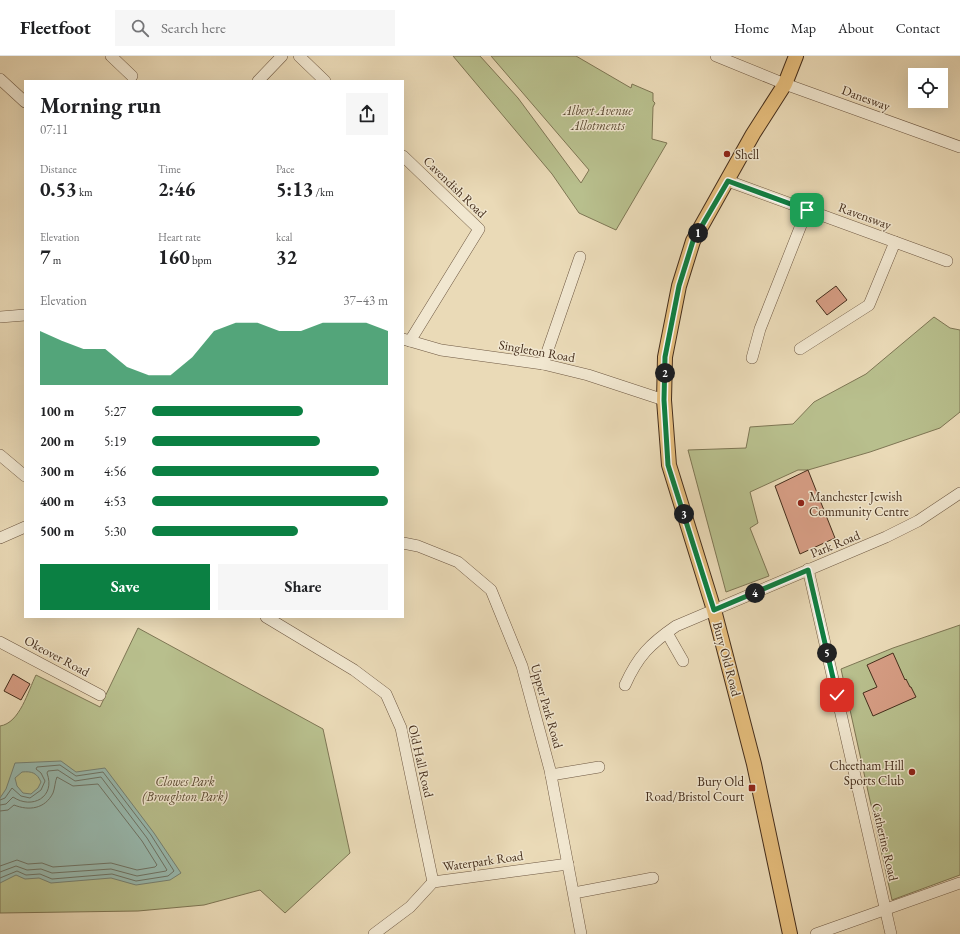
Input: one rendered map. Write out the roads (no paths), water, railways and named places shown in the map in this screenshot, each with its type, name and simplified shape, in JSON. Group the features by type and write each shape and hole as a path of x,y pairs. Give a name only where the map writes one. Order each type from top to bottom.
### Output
{"main road":[{"name":"Bury Old Road","path":"790,934 754,764 714,610 668,465 664,400 665,357 679,286 693,241 753,134 785,84 796,56"}],"street":[{"path":"110,56 132,76"},
{"path":"259,80 282,56"},
{"path":"299,56 324,80"},
{"name":"Danesway","path":"716,56 785,84 960,147"},
{"path":"0,79 24,101"},
{"name":"Cavendish Road","path":"404,157 479,229 407,340"},
{"name":"Ravensway","path":"728,181 948,261"},
{"path":"752,358 760,329 807,210"},
{"path":"800,349 869,305 895,242"},
{"path":"543,364 580,257"},
{"path":"0,317 24,314"},
{"name":"Singleton Road","path":"407,340 441,350 543,364 588,375 664,400"},
{"path":"0,456 24,475"},
{"name":"Park Road","path":"625,685 634,664 657,639 676,626 886,538 918,521 960,493"},
{"path":"0,538 24,527"},
{"name":"Upper Park Road","path":"404,543 418,546 458,562 491,590 522,666 551,775 581,934"},
{"name":"Catherine Road","path":"808,570 891,934"},
{"name":"Old Hall Road","path":"268,618 354,670 386,694 401,728 433,882"},
{"path":"667,633 683,661"},
{"name":"Okeover Road","path":"0,642 100,696"},
{"path":"551,775 600,767"},
{"name":"Waterpark Road","path":"374,934 410,907 433,882 568,864"},
{"path":"574,893 654,878"},
{"path":"816,934 960,883"}],"water":[{"path":"61,761 76,772 105,768 154,833 181,873 170,880 136,885 111,878 51,883 39,878 25,879 16,875 0,883 0,798 6,789 15,763","holes":["22,772 31,772 38,776 41,782 38,788 31,794 23,793 17,786 15,778"]}],"place":[{"name":"Shell","path":"727,154"},
{"name":"Manchester Jewish Community Centre","path":"801,503"},
{"name":"Cheetham Hill Sports Club","path":"912,772"},
{"name":"Bury Old Road/Bristol Court","path":"752,788"}],"park label":[{"name":"Albert Avenue Allotments","path":"598,118"},
{"name":"Clowes Park (Broughton Park)","path":"185,788"}]}
